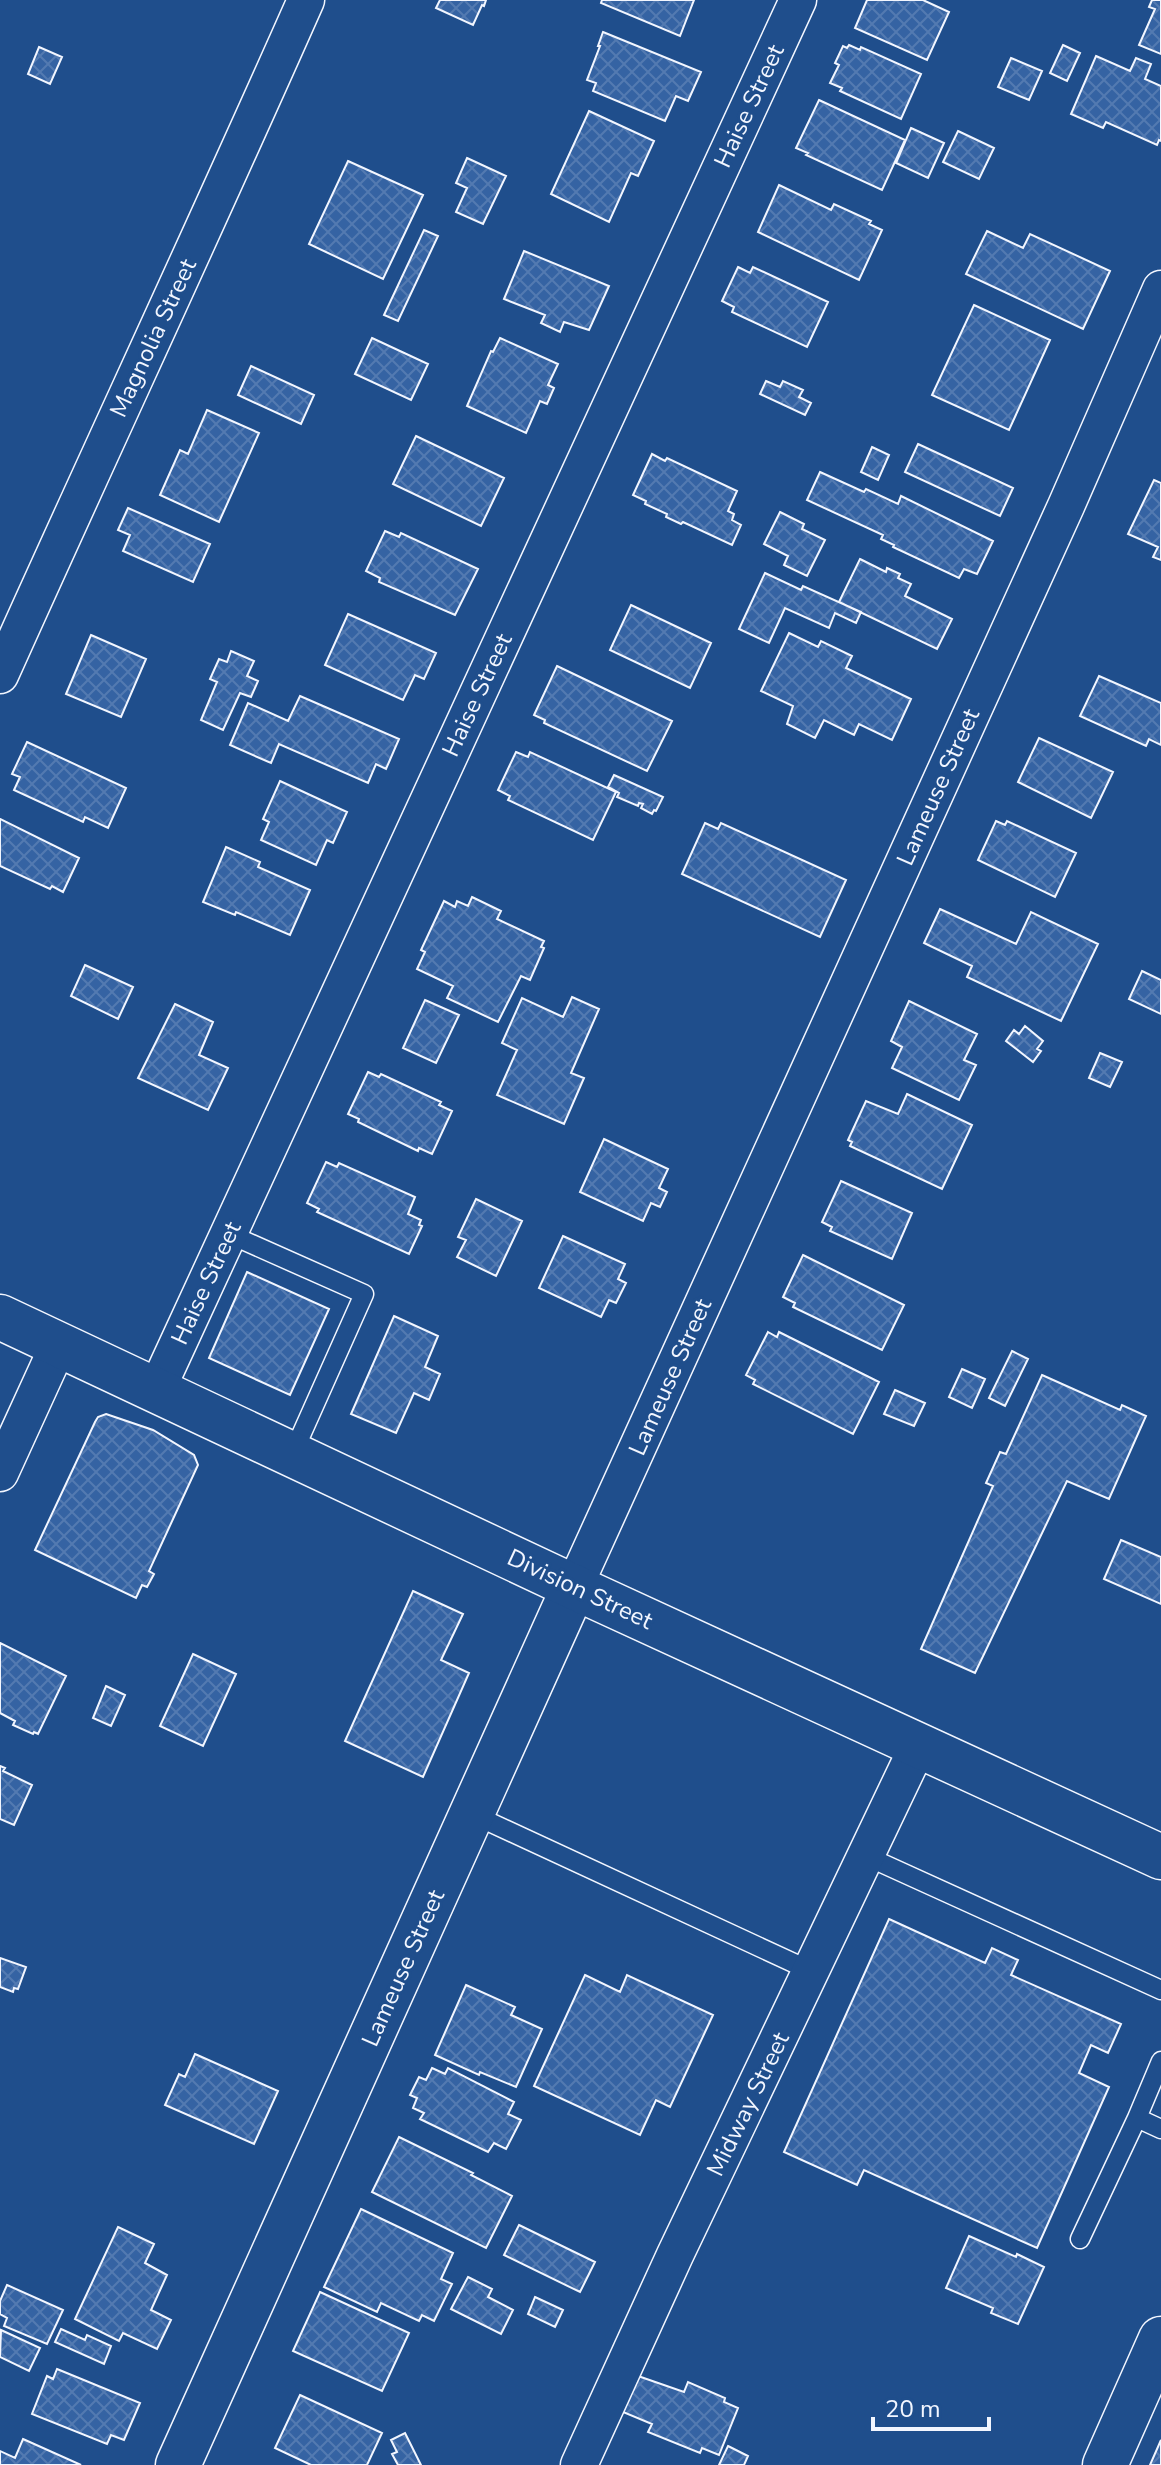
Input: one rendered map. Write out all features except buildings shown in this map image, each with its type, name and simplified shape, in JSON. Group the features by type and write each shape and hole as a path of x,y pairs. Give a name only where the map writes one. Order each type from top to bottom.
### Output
{"main road":[{"name":"Division Street","path":"0,1317 574,1587 1161,1857"},
{"name":"Lameuse Street","path":"178,2465 574,1587"},
{"path":"1105,2465 1161,2339"}],"street":[{"name":"Magnolia Street","path":"0,675 306,0"},
{"name":"Haise Street","path":"157,1389 798,0"},
{"name":"Lameuse Street","path":"574,1587 1053,535 1161,289"},
{"path":"0,1473 59,1344"},
{"name":"Midway Street","path":"579,2465 675,2255 919,1744"}],"lane":[{"path":"229,1234 364,1294 293,1453"},
{"path":"472,1814 811,1971"},
{"path":"866,1856 1161,1990"},
{"path":"1080,2239 1161,2061"},
{"path":"1137,2118 1161,2129"}]}
